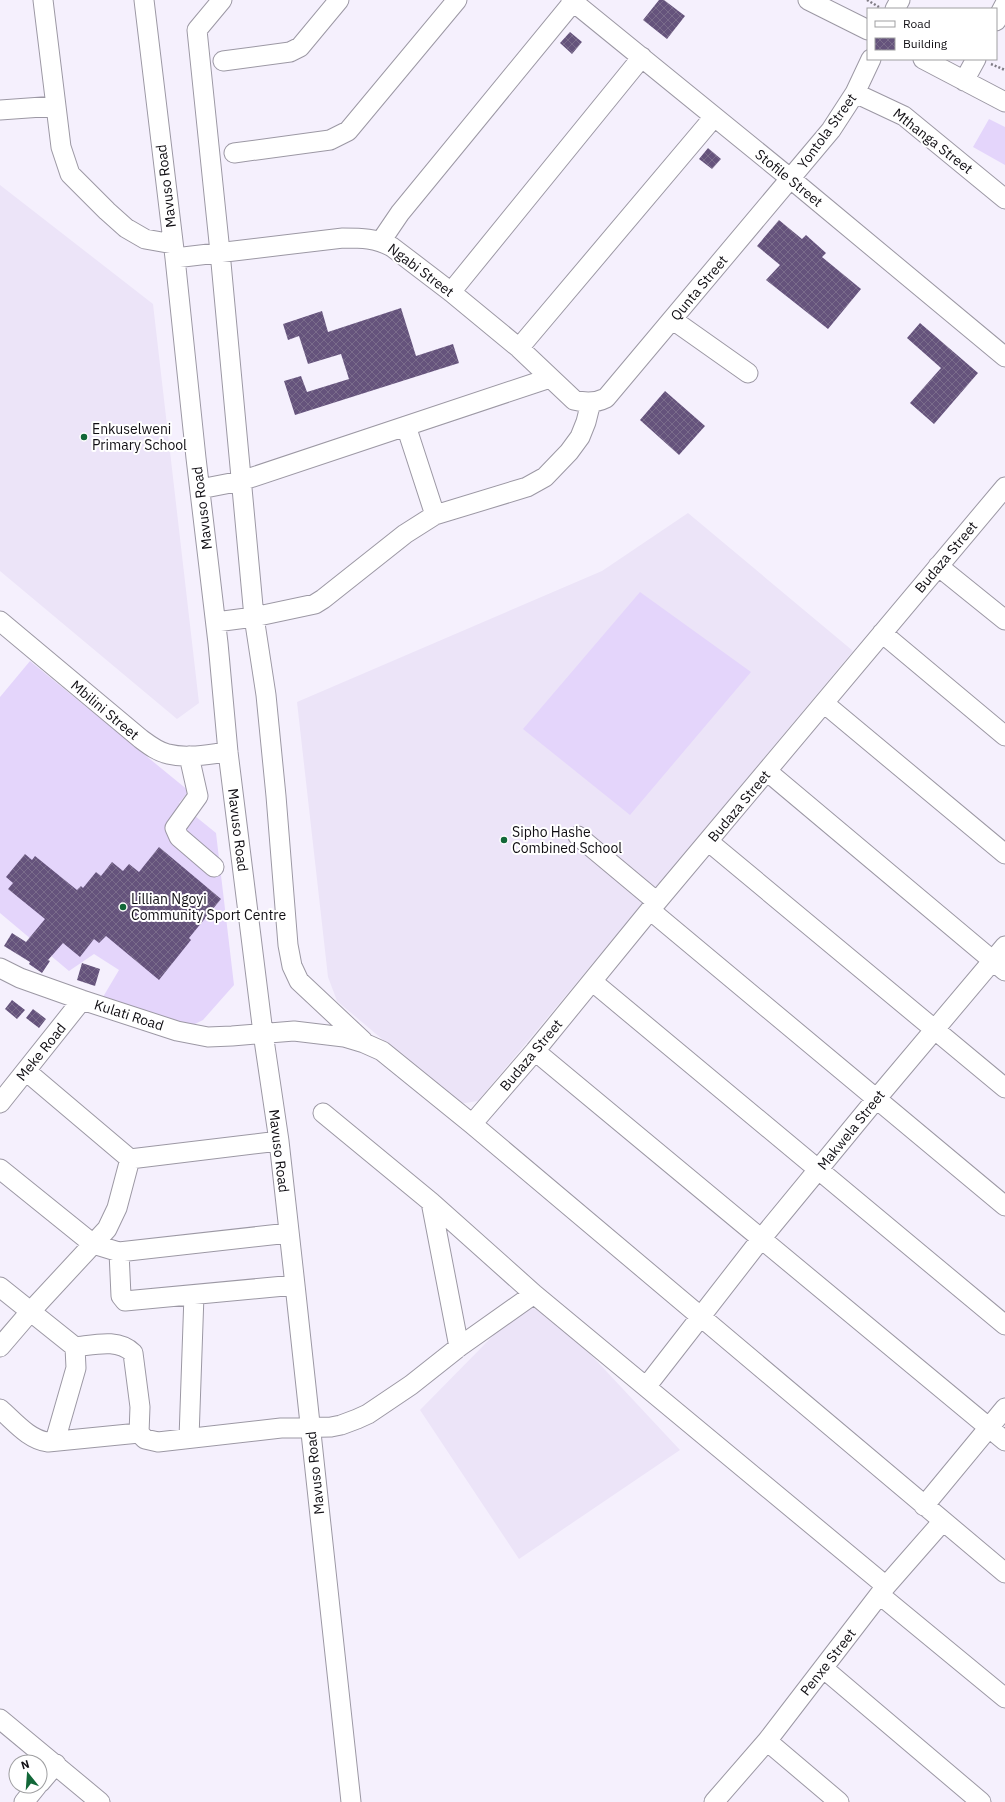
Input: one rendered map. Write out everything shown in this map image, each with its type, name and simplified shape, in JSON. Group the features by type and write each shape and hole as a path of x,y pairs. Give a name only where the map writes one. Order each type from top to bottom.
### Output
{"street":[{"name":"Ngabi Street","path":"43,0 61,146 70,174 126,228 145,239 174,251 220,252 343,238 363,238 381,241 392,247 451,292 519,348 574,400 598,400"},
{"name":"Mavuso Road","path":"144,0 216,622 228,752 263,1033 279,1141 351,1802"},
{"path":"222,0 197,30 220,252 254,617 266,695 288,945 292,966 299,981 364,1043 382,1052 472,1124 1005,1573"},
{"path":"223,61 290,52 300,46 339,0"},
{"path":"234,153 330,140 348,131 457,0"},
{"path":"808,0 867,30"},
{"path":"381,241 400,213 572,1"},
{"name":"Stofile Street","path":"572,1 791,179 1005,357"},
{"path":"997,19 1005,4"},
{"path":"451,292 642,57"},
{"name":"Yontola Street","path":"791,179 831,130 855,93 871,60"},
{"path":"926,60 1005,102"},
{"path":"964,81 982,60"},
{"name":"Mthanga Street","path":"855,93 904,116 1005,199"},
{"path":"0,110 56,106"},
{"path":"519,348 714,117"},
{"name":"Qunta Street","path":"598,400 673,320 791,179"},
{"path":"673,320 748,373"},
{"path":"200,489 241,481 550,378"},
{"path":"216,622 254,617 314,604 323,599 405,534 435,515 527,487 545,477 569,452 580,437 598,400"},
{"path":"406,426 435,515"},
{"name":"Budaza Street","path":"472,1124 593,982 654,906 825,704 938,566 1003,494"},
{"path":"938,566 1005,620"},
{"name":"Mbilini Street","path":"0,621 141,740 154,748 169,754 189,756 228,752"},
{"path":"882,633 1005,736"},
{"path":"825,704 1005,854"},
{"path":"189,756 198,796 175,828 179,837 214,867"},
{"path":"768,772 999,966"},
{"path":"578,836 654,906 1005,1206"},
{"path":"709,842 1005,1088"},
{"name":"Makwela Street","path":"646,1386 761,1239 820,1169 934,1028 999,966 1005,946"},
{"name":"Kulati Road","path":"0,968 20,978 177,1031 208,1036 232,1036 294,1031 344,1037 364,1043"},
{"path":"593,982 820,1169 1005,1325"},
{"name":"Meke Road","path":"0,1103 82,1000"},
{"path":"535,1051 1005,1441"},
{"path":"26,1071 130,1159 279,1141"},
{"path":"323,1113 431,1202 534,1294 646,1386 1005,1698"},
{"path":"0,1347 30,1312 107,1229 112,1219 130,1159"},
{"path":"0,1169 94,1244 119,1252 289,1233"},
{"path":"431,1202 459,1347"},
{"path":"119,1252 121,1296 124,1300 133,1301 295,1285"},
{"path":"0,1287 75,1347 117,1343 127,1347 133,1353 140,1407 139,1433 150,1442 281,1428 341,1426 368,1414 534,1294"},
{"path":"188,1438 194,1295"},
{"path":"55,1441 76,1368 75,1347"},
{"path":"924,1506 1005,1408"},
{"path":"0,1409 34,1438 41,1441 139,1433"},
{"name":"Penxe Street","path":"714,1802 767,1741 883,1591 942,1521"},
{"path":"823,1668 982,1802"},
{"path":"0,1719 100,1802"},
{"path":"767,1741 839,1802"},
{"path":"48,1774 56,1764"},
{"path":"24,1802 30,1794"}],"path":[{"path":"868,0 882,8"},
{"path":"982,60 1005,70"}],"shaded area":[{"path":"989,119 1005,127 1005,165 973,147"},
{"name":"Enkuselweni Primary School","path":"0,185 153,304 199,703 177,719 0,571"},
{"name":"Sipho Hashe Combined School","path":"688,513 853,651 478,1101 459,1104 337,1001 328,977 297,702 602,571"},
{"path":"640,592 751,672 630,815 523,729"},
{"path":"30,661 189,791 179,803 216,833 234,985 203,1020 191,1026 103,997 119,970 94,954 69,971 0,913 0,697"},
{"path":"534,1294 680,1450 519,1559 420,1410"}],"building":[{"path":"659,0 664,0 685,16 667,39 643,20"},
{"path":"570,32 582,42 572,54 560,43"},
{"path":"708,148 721,159 712,169 699,159"},
{"path":"779,220 802,239 806,235 826,253 822,257 861,289 828,329 766,280 780,265 757,246"},
{"path":"401,308 416,356 453,344 459,363 295,415 284,381 301,376 307,392 349,379 341,354 308,364 299,336 288,340 283,324 322,311 328,332"},
{"path":"920,323 978,373 934,424 910,403 941,368 907,338"},
{"path":"665,391 705,426 679,455 640,420"},
{"name":"Lillian Ngoyi Community Sport Centre","path":"159,847 221,899 189,938 191,940 159,980 106,936 99,943 94,939 80,957 63,943 48,960 50,961 42,973 29,964 30,962 4,946 12,933 26,942 45,919 8,889 13,883 6,877 25,854 32,860 35,856 77,890 81,886 83,888 96,872 101,876 112,862 123,871 129,864 139,872"},
{"path":"82,963 100,969 95,986 77,980"},
{"path":"12,1000 25,1010 17,1019 5,1009"},
{"path":"33,1009 46,1019 39,1028 26,1018"}],"place":[{"name":"Enkuselweni Primary School","path":"84,437"},
{"name":"Sipho Hashe Combined School","path":"504,840"},
{"name":"Lillian Ngoyi Community Sport Centre","path":"123,907"}]}
